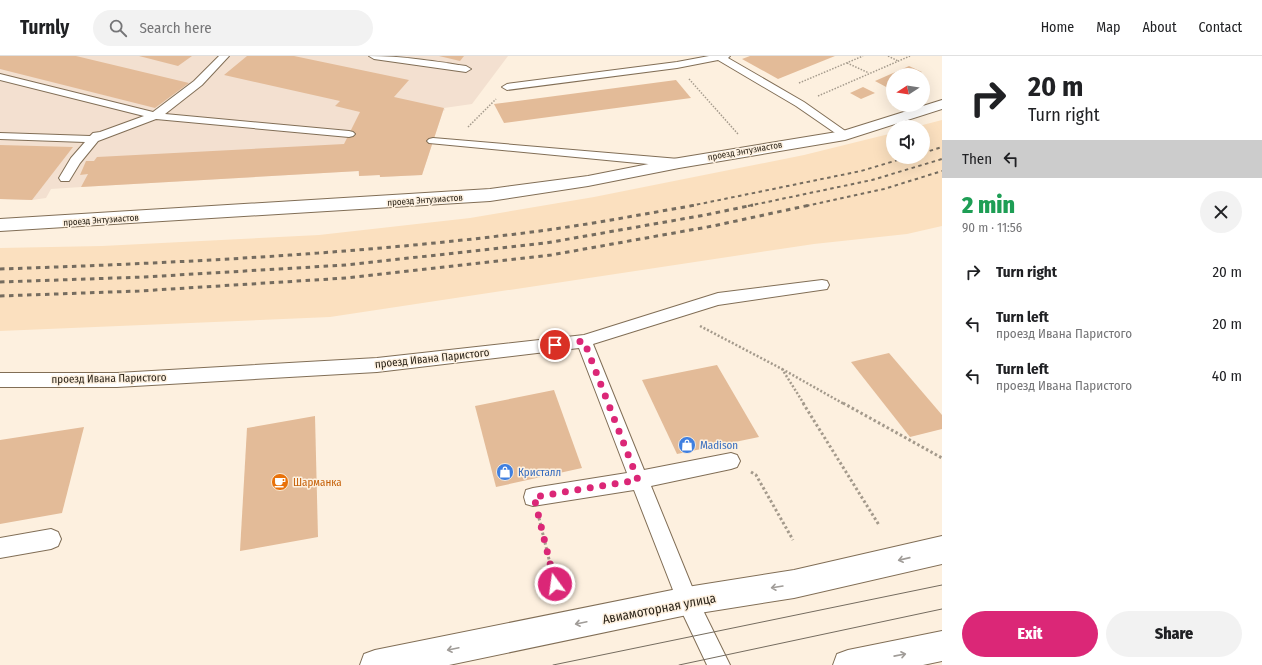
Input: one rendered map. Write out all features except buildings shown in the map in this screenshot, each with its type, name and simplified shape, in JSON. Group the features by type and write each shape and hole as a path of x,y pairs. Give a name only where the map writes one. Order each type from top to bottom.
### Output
{"street":[{"path":"845,135 942,104"},
{"name":"проезд Энтузиастов","path":"0,225 438,199 490,194 588,181 679,162 845,135"},
{"name":"Авиамоторная улица","path":"375,665 688,601 794,584 942,550"},
{"path":"848,665 942,646"}],"lane":[{"path":"0,136 92,139 155,116 198,84 224,56"},
{"path":"374,56 466,69"},
{"path":"507,87 677,65 721,57 800,104 845,135"},
{"path":"0,77 155,116 349,134"},
{"path":"65,178 75,161 92,139 126,109"},
{"path":"433,141 679,162"},
{"name":"проезд Ивана Паристого","path":"0,380 117,380 378,365 584,341 718,299 822,285"},
{"path":"584,341 638,480 688,601 719,665"},
{"path":"534,497 638,480 731,461"},
{"path":"0,548 50,539"}],"path":[{"path":"778,91 863,56"},
{"path":"888,56 898,61"},
{"path":"800,104 910,56"},
{"path":"847,63 869,74"},
{"path":"677,65 741,137"},
{"path":"453,143 507,87"},
{"path":"674,313 782,369 942,458"},
{"path":"782,369 879,525"},
{"path":"731,461 756,474 793,540"},
{"path":"534,497 555,584"}],"shaded area":[{"path":"0,56 508,56 472,104 444,108 445,110 443,111 422,175 380,177 379,175 359,176 358,171 81,187 51,189 46,198 32,200 0,199"},
{"path":"942,120 942,226 907,234 814,244 330,317 0,331 0,248 102,246 319,235 470,218 594,197 804,155 886,135 886,164 930,164 930,123"}],"tram line":[{"path":"553,665 942,585"},
{"path":"679,665 942,609"}],"railway":[{"path":"930,151 942,147"},
{"path":"748,206 872,180 942,159"},
{"path":"690,206 861,171 886,164"},
{"path":"806,206 884,189 942,171"},
{"path":"0,269 135,264 338,252 405,246 540,231 696,205"},
{"path":"0,282 144,277 346,265 546,243 753,205"},
{"path":"0,296 139,291 346,278 551,255 713,226 810,205"}],"place":[{"name":"Madison","path":"687,445"},
{"name":"Кристалл","path":"505,472"},
{"name":"Шарманка","path":"280,482"}],"route":[{"path":"555,345 584,341 606,393 638,480 534,497 555,584"}]}
